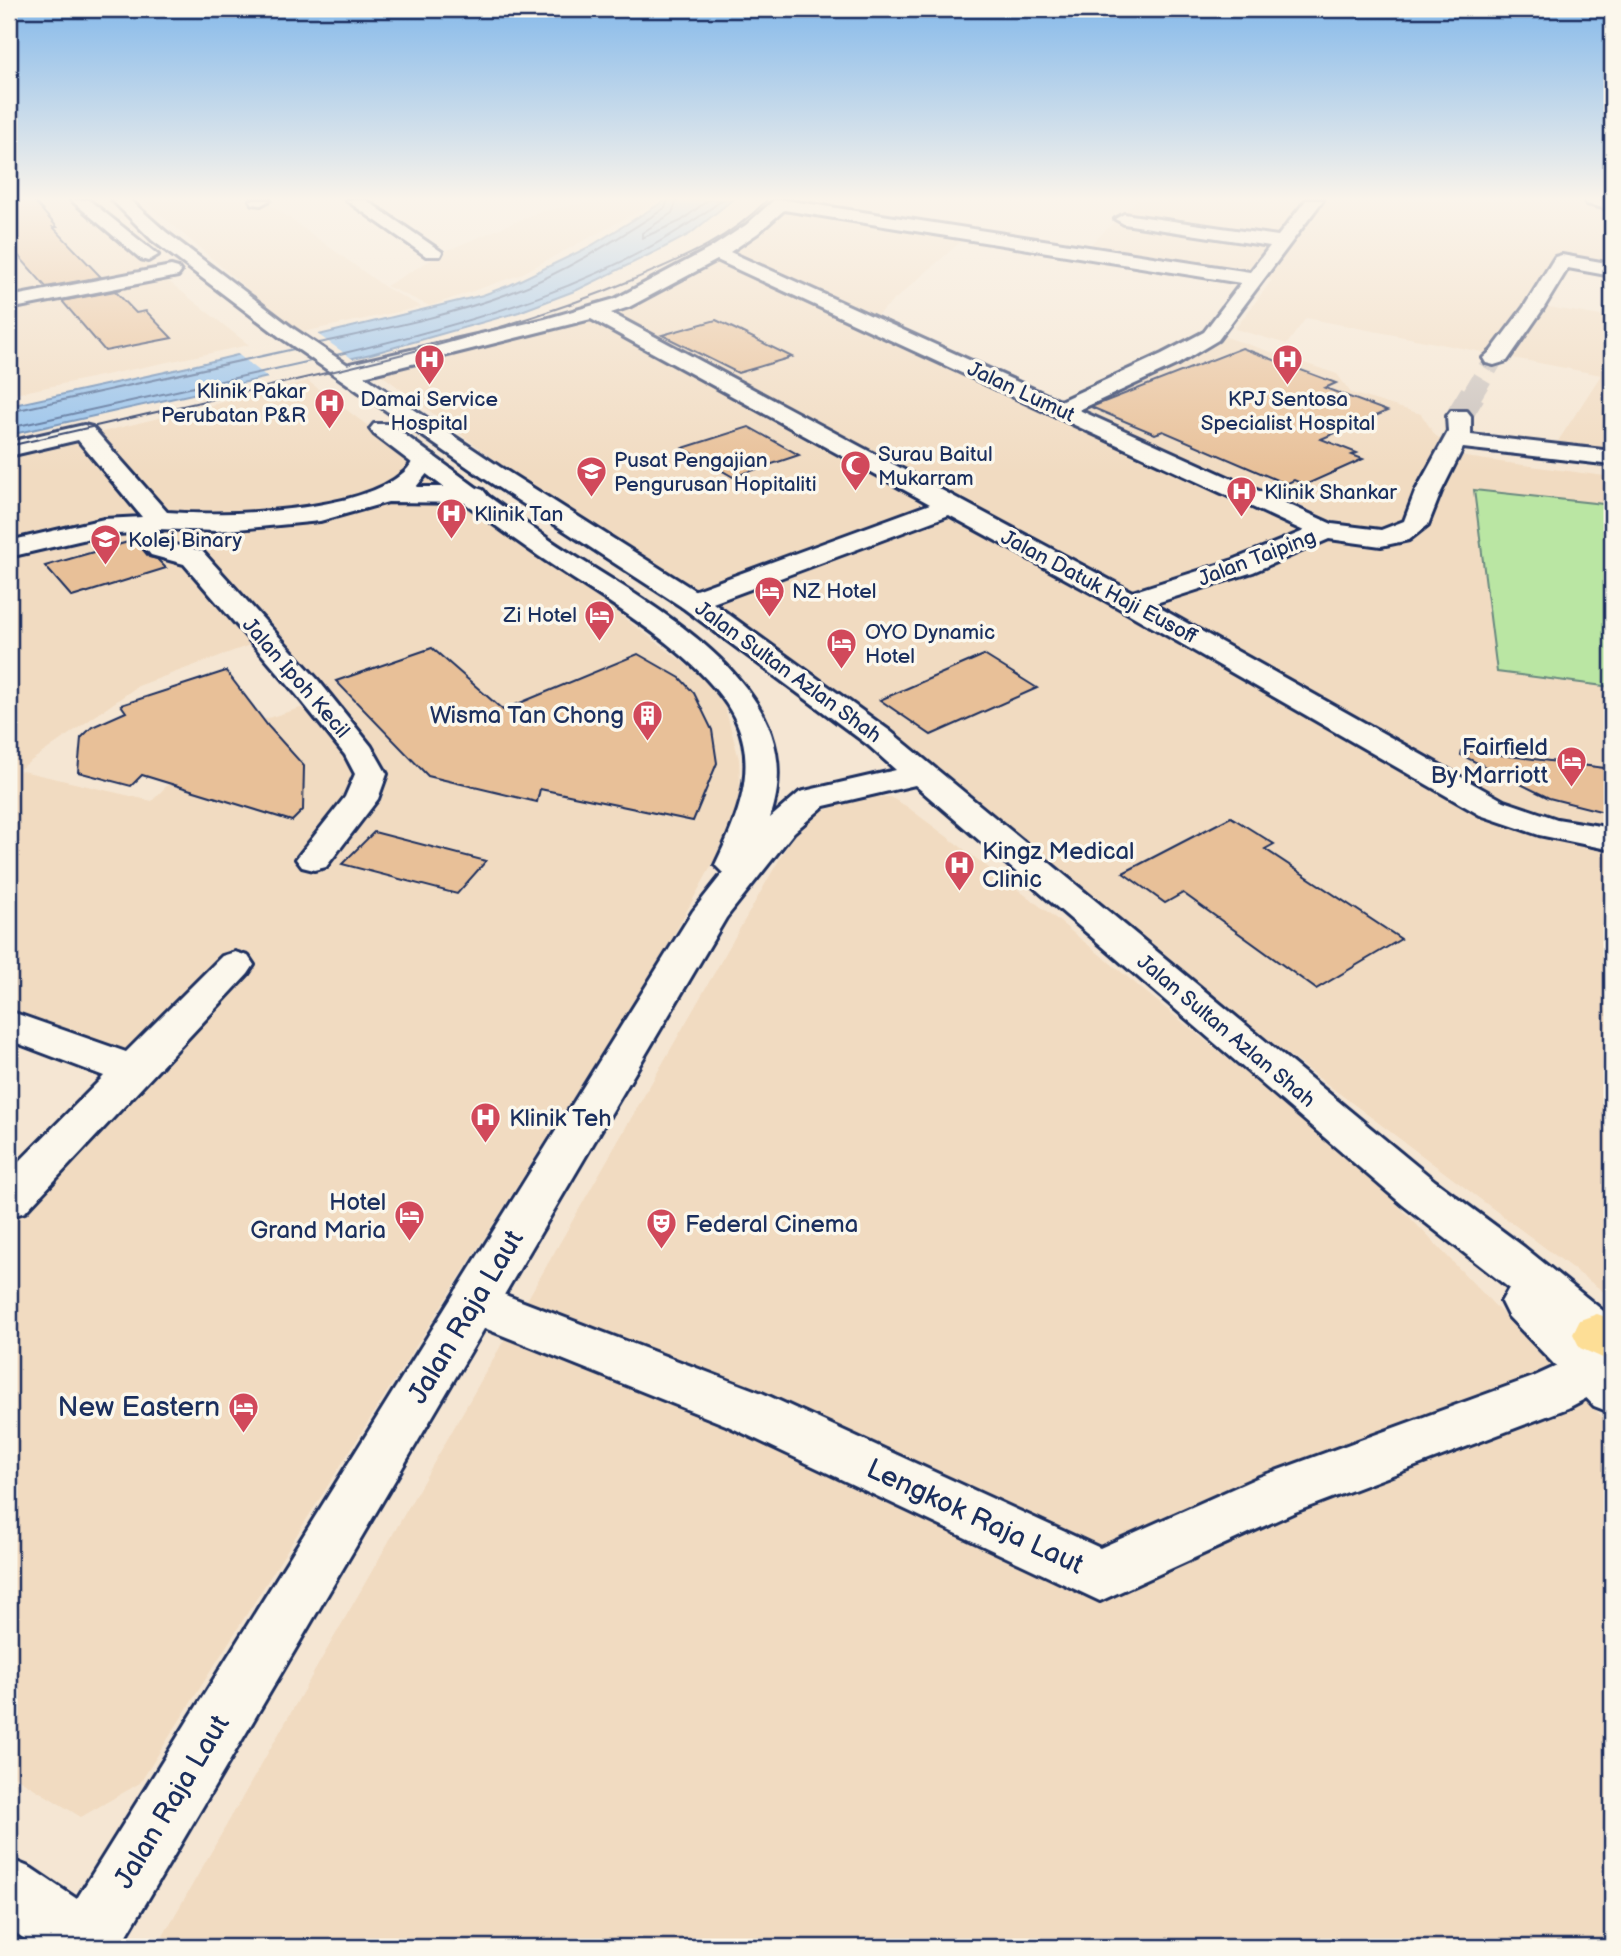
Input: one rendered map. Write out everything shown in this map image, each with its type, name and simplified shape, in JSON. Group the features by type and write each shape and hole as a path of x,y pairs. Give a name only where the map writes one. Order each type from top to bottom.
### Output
{"street":[{"path":"9,303 70,291"},
{"name":"Jalan Sultan Azlan Shah","path":"232,291 287,333 469,458 692,601 879,738 1419,1193 1605,1356"},
{"path":"340,368 358,369 594,312 622,303 644,291"},
{"name":"Jalan Lumut","path":"800,291 1326,531"},
{"path":"1059,410 1202,342 1220,325 1246,291"},
{"path":"1498,358 1544,291"},
{"name":"Jalan Datuk Haji Eusoff","path":"594,312 1129,602 1492,808 1551,828 1612,839"},
{"name":"Jalan Sultan Azlan Shah","path":"363,415 535,542 695,652 723,680 753,721 760,747 761,796 711,911"},
{"name":"Jalan Taiping","path":"1129,602 1243,566 1326,531 1381,538 1400,534 1415,525 1428,492 1450,455 1460,424 1494,444 1518,449 1612,458"},
{"path":"9,449 84,432 156,517 151,523 155,548 170,555 192,557 243,538 285,518"},
{"name":"Jalan Taiping","path":"1494,444 1572,444 1612,449"},
{"path":"9,549 104,527 151,523 217,523 320,513 387,494 413,478 425,461"},
{"path":"387,494 474,495"},
{"path":"692,601 949,506"},
{"name":"Jalan Ipoh Kecil","path":"192,557 314,696 360,753 371,774 361,799 314,859"},
{"name":"Jalan Raja Laut","path":"87,1946 711,911 782,825 812,799 920,774"},
{"path":"9,1200 235,965"},
{"path":"9,1025 134,1071"},
{"name":"Lengkok Raja Laut","path":"474,1303 744,1409 1100,1575 1278,1494 1550,1393 1605,1356"},
{"path":"9,1890 87,1946"}],"shaded area":[{"path":"9,291 181,291 249,345 9,395"},
{"path":"250,291 393,291 421,307 298,333"},
{"path":"398,291 472,291 430,306"},
{"path":"647,291 904,291 876,316 1049,398 1076,407 1175,365 1223,336 1337,374 1351,393 1421,414 1435,435 1465,457 1612,477 1612,1298 375,370 590,318"},
{"path":"1263,291 1551,291 1543,306 1612,318 1612,460 1551,452 1601,375 1306,318 1287,344 1235,329"},
{"path":"308,381 703,677 725,707 739,759 741,802 732,828 660,960 140,1783 81,1817 9,1773 9,1166 123,1061 9,1012 9,455","holes":["255,643 310,705 217,734 152,801 18,770 138,686"]},
{"path":"865,797 890,797 906,806 1049,913 1364,1170 1612,1427 1612,1947 182,1947 163,1936 799,825 816,813"}],"green space":[{"path":"1474,490 1612,505 1612,687 1497,672"}],"water":[{"path":"493,291 574,291 519,312 371,354 9,435 9,406 188,367"}],"pier":[{"path":"316,333 354,360 271,380 235,352"}],"building":[{"path":"115,291 136,313 146,311 172,338 105,351 62,301"},
{"path":"716,320 792,357 738,373 662,335"},
{"path":"1242,348 1336,383 1325,388 1387,411 1321,439 1357,453 1352,455 1363,459 1305,485 1294,480 1286,484 1163,431 1155,434 1091,407"},
{"path":"749,427 799,455 733,477 683,448"},
{"name":"Kolej Binary","path":"135,540 149,557 157,559 166,568 72,597 45,566"},
{"path":"432,648 503,710 638,654 680,678 694,693 712,730 717,763 693,821 540,789 537,802 428,776 336,681"},
{"path":"984,655 1037,688 931,735 880,700"},
{"path":"226,671 268,726 304,766 303,810 292,821 142,775 131,786 78,772 81,738 92,727 126,712 121,705"},
{"name":"Fairfield By Marriott","path":"1462,750 1612,769 1612,814 1549,798 1461,755"},
{"path":"1231,817 1274,844 1265,849 1401,939 1316,989 1183,893 1165,903 1123,873"},
{"path":"374,832 486,861 457,894 342,864"}],"tunnel":[{"path":"1472,395 1494,358"},
{"path":"1459,416 1473,393"}],"tram line":[{"path":"9,446 450,342 524,320 603,291"}],"place":[{"name":"Damai Service Hospital","path":"429,386"},
{"name":"KPJ Sentosa Specialist Hospital","path":"1288,386"},
{"name":"Klinik Pakar Perubatan P&R","path":"329,430"},
{"name":"Surau Baitul Mukarram","path":"855,493"},
{"name":"Pusat Pengajian Pengurusan Hopitaliti","path":"591,499"},
{"name":"Klinik Shankar","path":"1241,519"},
{"name":"Klinik Tan","path":"451,541"},
{"name":"Kolej Binary","path":"105,567"},
{"name":"NZ Hotel","path":"769,618"},
{"name":"Zi Hotel","path":"600,642"},
{"name":"OYO Dynamic Hotel","path":"842,671"},
{"name":"Wisma Tan Chong","path":"647,742"},
{"name":"Fairfield By Marriott","path":"1571,788"},
{"name":"Kingz Medical Clinic","path":"959,892"},
{"name":"Klinik Teh","path":"486,1145"},
{"name":"Hotel Grand Maria","path":"409,1243"},
{"name":"Federal Cinema","path":"662,1251"},
{"name":"New Eastern","path":"243,1434"}]}
